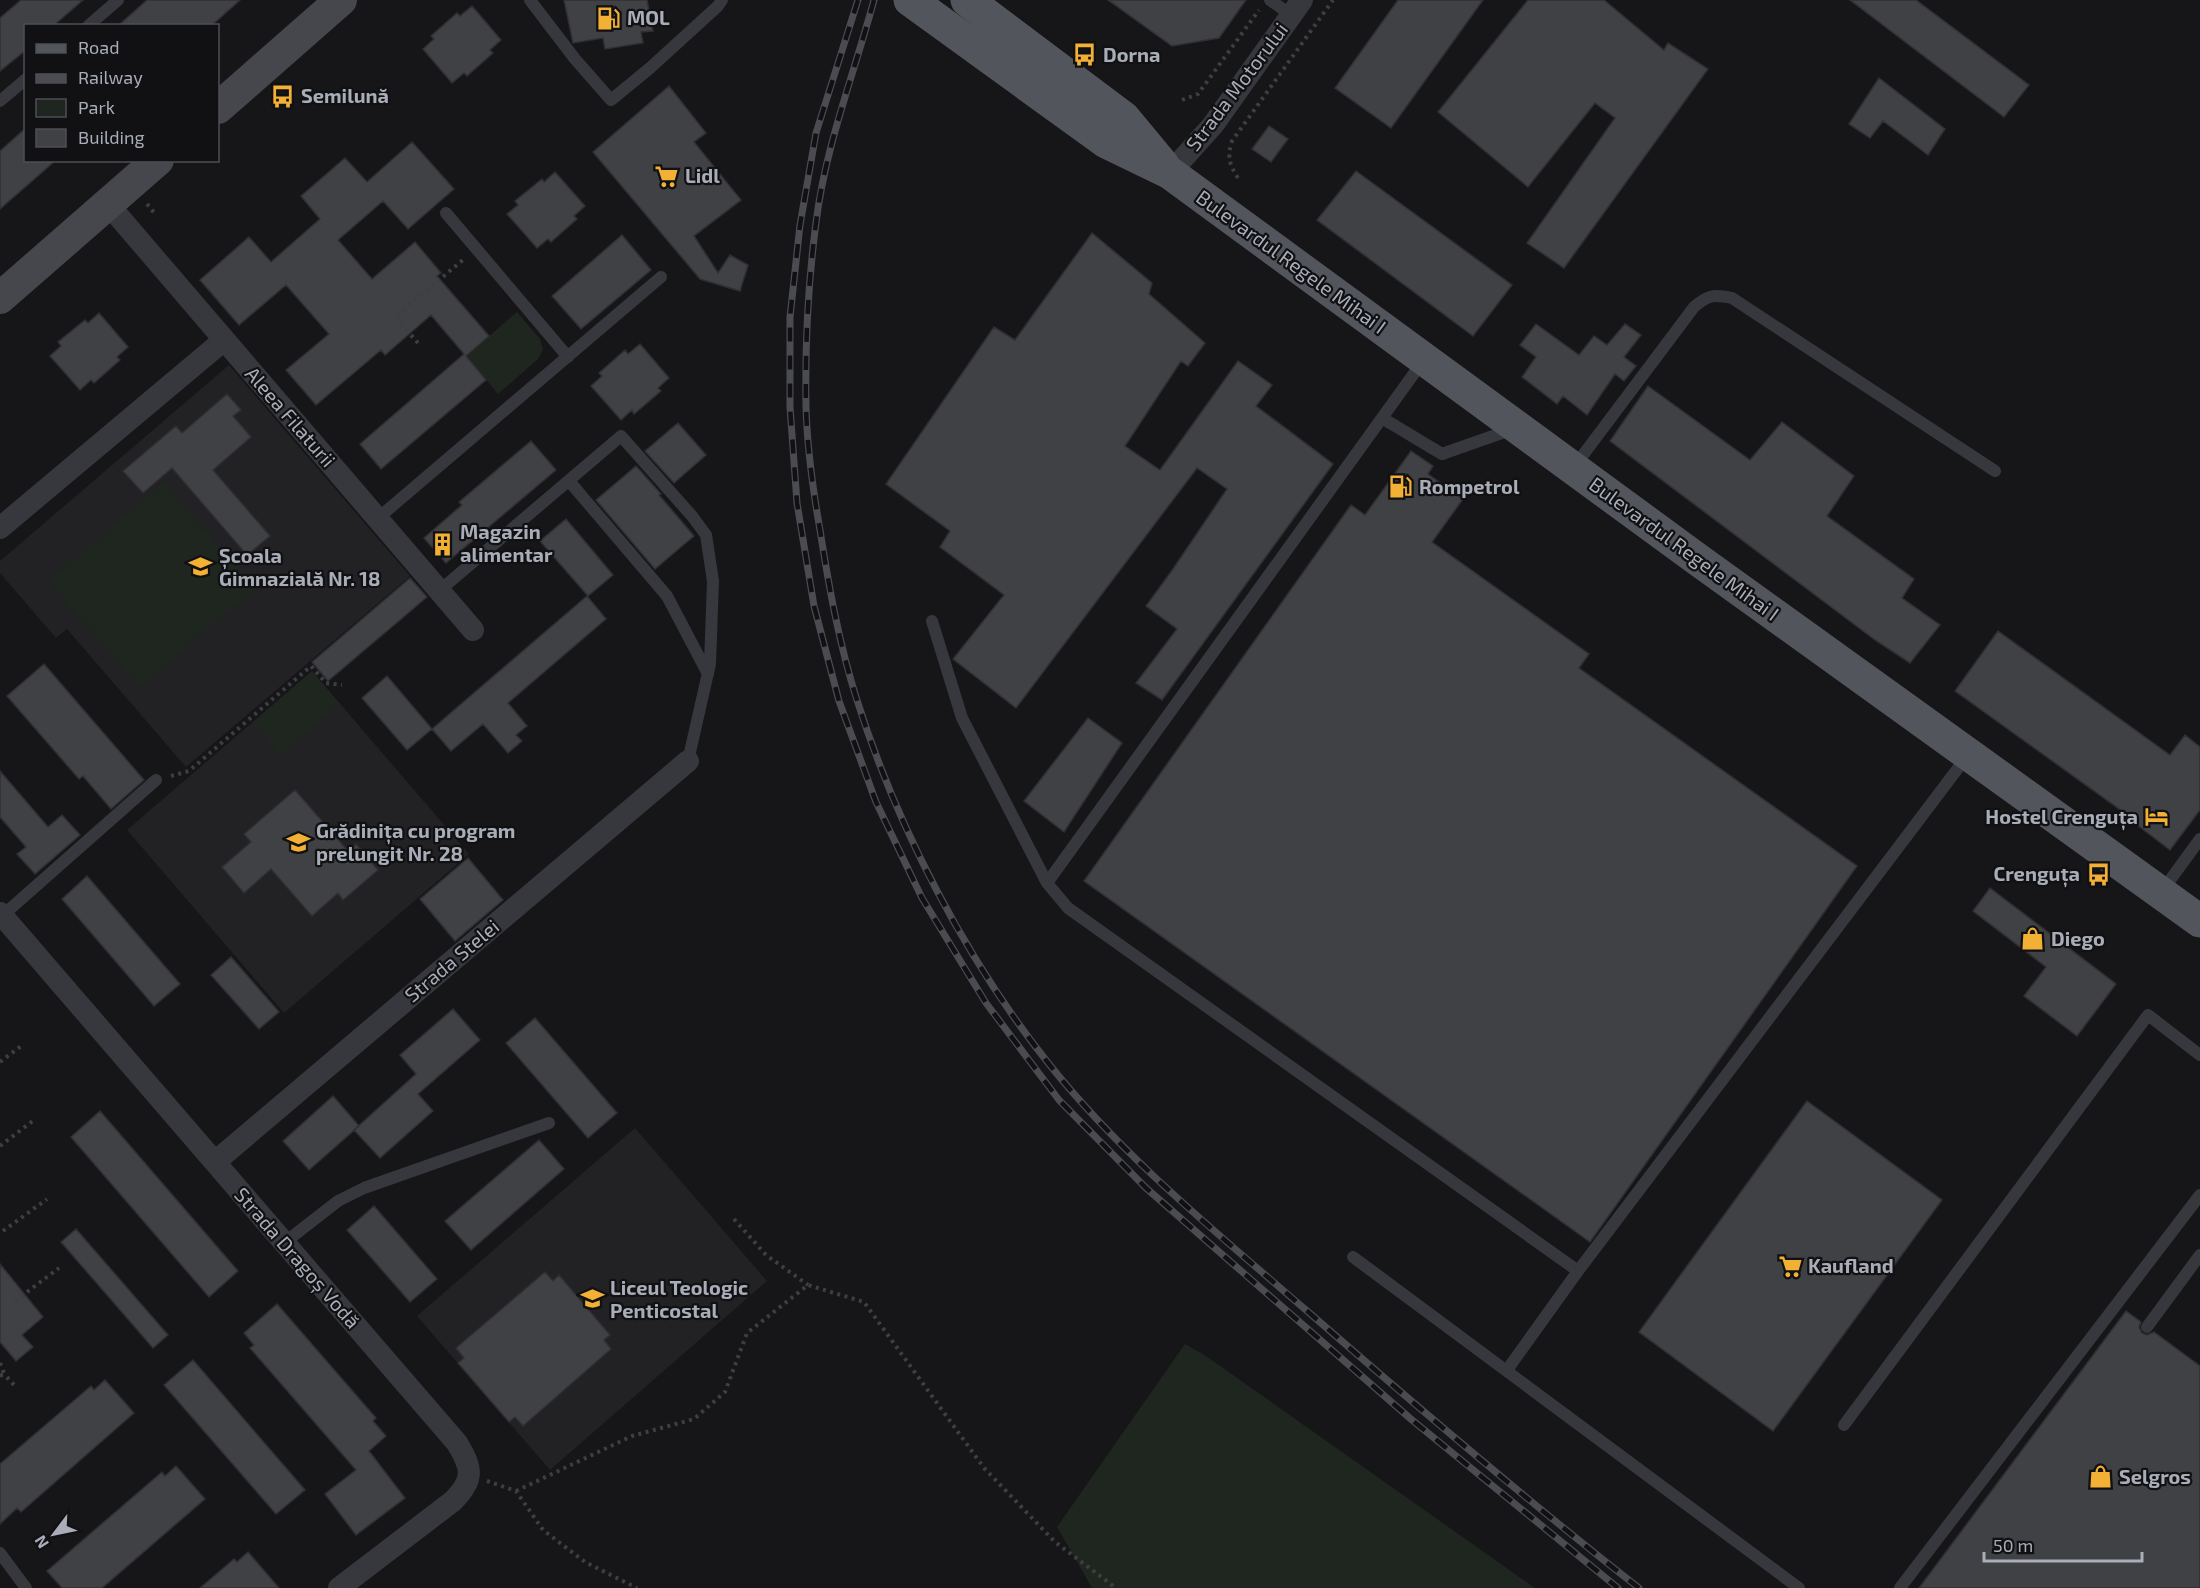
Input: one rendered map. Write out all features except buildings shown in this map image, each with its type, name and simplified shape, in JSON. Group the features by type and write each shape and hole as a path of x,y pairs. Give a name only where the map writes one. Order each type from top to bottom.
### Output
{"main road":[{"path":"219,107 341,0"},
{"name":"Bulevardul Regele Mihai I","path":"910,0 1106,142 1170,173 1424,360 2200,921"},
{"name":"Bulevardul Regele Mihai I","path":"967,0 1124,118 1170,173"},
{"path":"0,298 156,162"}],"street":[{"name":"Strada Motorului","path":"1170,173 1213,125 1297,8"},
{"name":"Aleea Filaturii","path":"108,204 473,630"},
{"path":"0,528 224,340"},
{"name":"Strada Stelei","path":"215,1162 688,760"},
{"name":"Strada Dragoș Vodă","path":"1,914 457,1443 466,1458 470,1475"},
{"path":"339,1588 453,1501 465,1490 470,1475"}],"lane":[{"path":"90,24 118,0"},
{"path":"530,0 575,59 611,100 650,69 722,0"},
{"path":"1270,0 1297,8"},
{"path":"0,101 24,81"},
{"path":"446,213 567,357"},
{"path":"377,519 661,277"},
{"path":"1573,468 1694,307 1703,298 1717,295 1731,298 1995,471"},
{"path":"1047,883 1424,360"},
{"path":"1382,418 1442,454 1518,428"},
{"path":"439,591 621,436 706,536 713,581 710,664 688,760"},
{"path":"569,481 667,596 708,674"},
{"path":"932,621 962,718 1047,883 1068,908 1578,1271"},
{"path":"1507,1370 1578,1271 1969,754"},
{"path":"1,914 156,780"},
{"path":"2161,893 2200,839"},
{"path":"1844,1425 2148,1015 2200,1055"},
{"path":"284,1243 322,1212 364,1188 549,1123"},
{"path":"1900,1588 2200,1195"},
{"path":"2147,1327 2200,1255"},
{"path":"1353,1257 1799,1588"},
{"path":"0,1553 26,1588"}],"path":[{"path":"1238,178 1229,165 1228,155 1232,141 1333,0"},
{"path":"1182,100 1198,94 1259,9"},
{"path":"142,198 156,215"},
{"path":"418,343 395,317 476,248"},
{"path":"156,780 189,771 311,666 326,683 342,685"},
{"path":"0,1062 21,1046"},
{"path":"0,1146 34,1120"},
{"path":"3,1231 47,1199"},
{"path":"734,1219 766,1255 808,1285 864,1302 984,1468 1054,1542 1116,1588"},
{"path":"15,1301 59,1268"},
{"path":"516,1491 632,1436 694,1419 725,1392 747,1333 808,1285"},
{"path":"0,1364 14,1385"},
{"path":"0,1375 6,1376"},
{"path":"470,1475 516,1491 543,1530 585,1562 637,1588"}],"shaded area":[{"name":"Școala Gimnazială Nr. 18","path":"229,365 410,576 186,767 67,629 56,638 0,573 0,561"},
{"name":"Grădinița cu program prelungit Nr. 28","path":"312,671 469,854 284,1013 127,830"},
{"name":"Liceul Teologic Penticostal","path":"635,1128 767,1281 550,1470 417,1316"}],"green space":[{"path":"517,312 540,339 543,350 538,359 498,394 466,356"},
{"path":"163,482 255,589 140,688 48,581"},
{"path":"312,671 340,704 281,755 253,722"},
{"path":"1185,1344 1206,1356 1535,1588 1092,1588 1057,1527"}],"railway":[{"path":"858,0 816,133 800,225 790,317 790,407 797,503 814,606 839,701 876,802 922,898 986,1003 1059,1100 1146,1188 1412,1420 1618,1588"},
{"path":"874,0 833,139 820,195 813,246 808,314 806,406 817,515 845,658 873,748 913,844 962,937 1019,1024 1049,1064 1108,1131 1205,1223 1388,1381 1512,1486 1639,1588"}],"place":[{"name":"MOL","path":"609,18"},
{"name":"Dorna","path":"1085,55"},
{"name":"Semilună","path":"283,96"},
{"name":"Lidl","path":"667,176"},
{"name":"Rompetrol","path":"1401,487"},
{"name":"Magazin alimentar","path":"442,544"},
{"name":"Școala Gimnazială Nr. 18","path":"201,567"},
{"name":"Hostel Crenguța","path":"2156,817"},
{"name":"Grădinița cu program prelungit Nr. 28","path":"298,842"},
{"name":"Crenguța","path":"2098,874"},
{"name":"Diego","path":"2033,939"},
{"name":"Kaufland","path":"1790,1266"},
{"name":"Liceul Teologic Penticostal","path":"592,1299"},
{"name":"Selgros","path":"2101,1477"}]}
